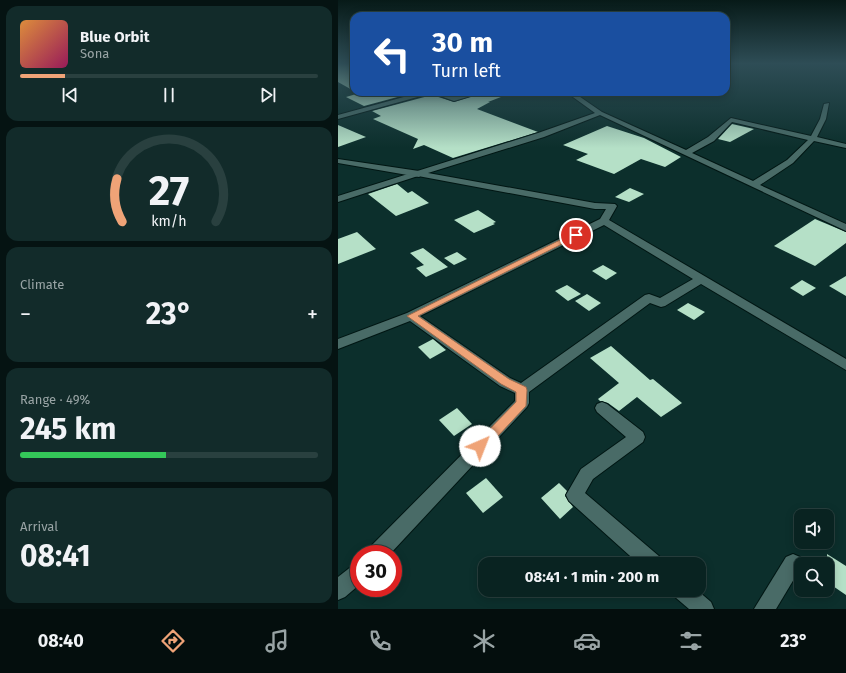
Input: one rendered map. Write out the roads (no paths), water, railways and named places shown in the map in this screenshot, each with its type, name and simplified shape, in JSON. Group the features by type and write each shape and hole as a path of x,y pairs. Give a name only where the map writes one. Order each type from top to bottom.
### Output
{"street":[{"path":"338,117 414,96"},
{"path":"445,96 454,99 466,96"},
{"path":"575,96 600,113 846,228"},
{"path":"753,185 786,166 813,139 824,121 827,104"},
{"path":"338,199 540,135 600,113"},
{"path":"686,153 712,139 731,120 846,146"},
{"path":"338,161 595,206 612,206 604,221 412,316 338,344"},
{"path":"604,221 846,365"},
{"path":"522,390 649,298 661,303 701,280"},
{"path":"412,316 505,382 522,390"},
{"path":"386,545 522,403 522,390"},
{"path":"602,408 637,438 587,474 575,495 645,557"},
{"path":"764,609 793,564"},
{"path":"338,590 350,580"},
{"path":"690,597 704,609"}]}
